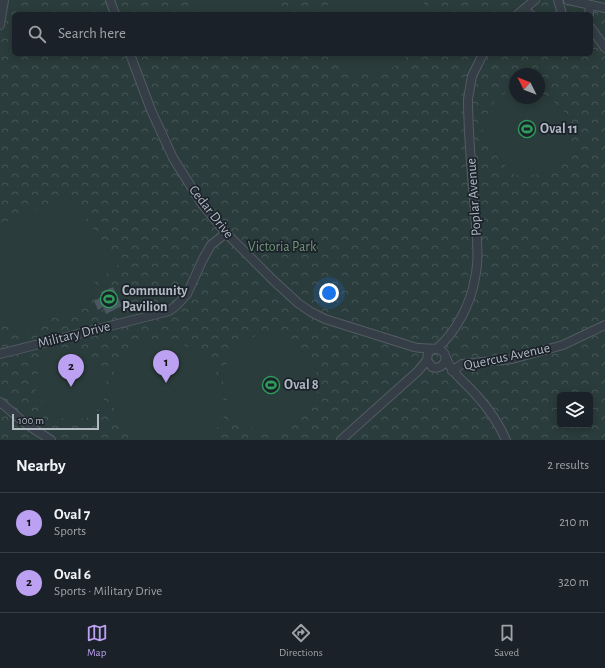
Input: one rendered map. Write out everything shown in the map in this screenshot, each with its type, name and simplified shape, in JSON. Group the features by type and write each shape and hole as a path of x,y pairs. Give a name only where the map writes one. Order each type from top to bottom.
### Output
{"street":[{"path":"0,25 4,0"},
{"path":"110,0 115,12"},
{"path":"524,12 535,0"},
{"path":"558,0 561,12"},
{"path":"568,0 605,8"},
{"path":"589,12 590,5"},
{"path":"593,31 605,48"},
{"name":"Cedar Drive","path":"131,56 151,110 173,158 202,204 226,233 274,281 298,303 325,320 414,347 422,349 435,349"},
{"name":"Poplar Avenue","path":"445,357 445,346 448,337 466,306 472,291 476,271 477,239 468,98 471,79 482,56"},
{"name":"Military Drive","path":"0,354 169,311 187,294 211,245 226,233"},
{"name":"Quercus Avenue","path":"452,371 462,364 512,359 563,345 605,325"},
{"name":"Poplar Avenue","path":"435,349 448,337"},
{"name":"Cedar Drive","path":"414,347 426,359"},
{"path":"341,440 418,371 428,353 435,349 443,352 452,371"},
{"path":"418,371 432,367 438,368 444,364 445,357"},
{"path":"426,359 432,367"},
{"path":"441,366 452,371 478,396 492,415 506,440"},
{"path":"0,402 26,424 51,440"}],"green space":[{"name":"Victoria Park","path":"0,0 605,0 605,440 0,440"},
{"path":"186,0 280,0 275,12 196,12"},
{"path":"329,0 422,0 424,3 424,12 326,12"},
{"path":"338,56 407,56 391,68 372,74 363,73 344,63"},
{"name":"Oval 11","path":"509,92 509,104 545,104 545,95 558,105 566,114 572,126 570,140 565,158 557,167 545,173 535,175 515,175 489,145 482,134 488,113 496,100"},
{"path":"67,192 118,265 95,282 83,303 59,317 43,319 18,336 0,310 0,229 8,221 21,213 29,210 42,210"},
{"name":"Oval 8","path":"274,333 291,340 309,357 316,371 319,387 312,406 296,422 279,430 263,432 247,426 235,417 227,401 223,382 223,370 233,353 247,339 262,334"},
{"path":"167,339 182,344 195,351 213,368 219,379 223,391 223,422 207,438 202,440 142,440 122,419 107,395 113,375 121,359 143,345"},
{"path":"68,351 82,353 100,369 107,383 104,399 98,409 87,418 69,421 58,416 45,405 36,391 36,379 40,365 52,354"}],"building":[{"name":"Community Pavilion","path":"113,287 122,306 106,314 103,307 98,310 94,301 103,296 101,292"}],"place":[{"name":"Oval 11","path":"527,129"},
{"name":"Community Pavilion","path":"109,299"},
{"name":"Oval 7","path":"166,383"},
{"name":"Oval 8","path":"271,385"},
{"name":"Oval 6","path":"71,387"}]}
